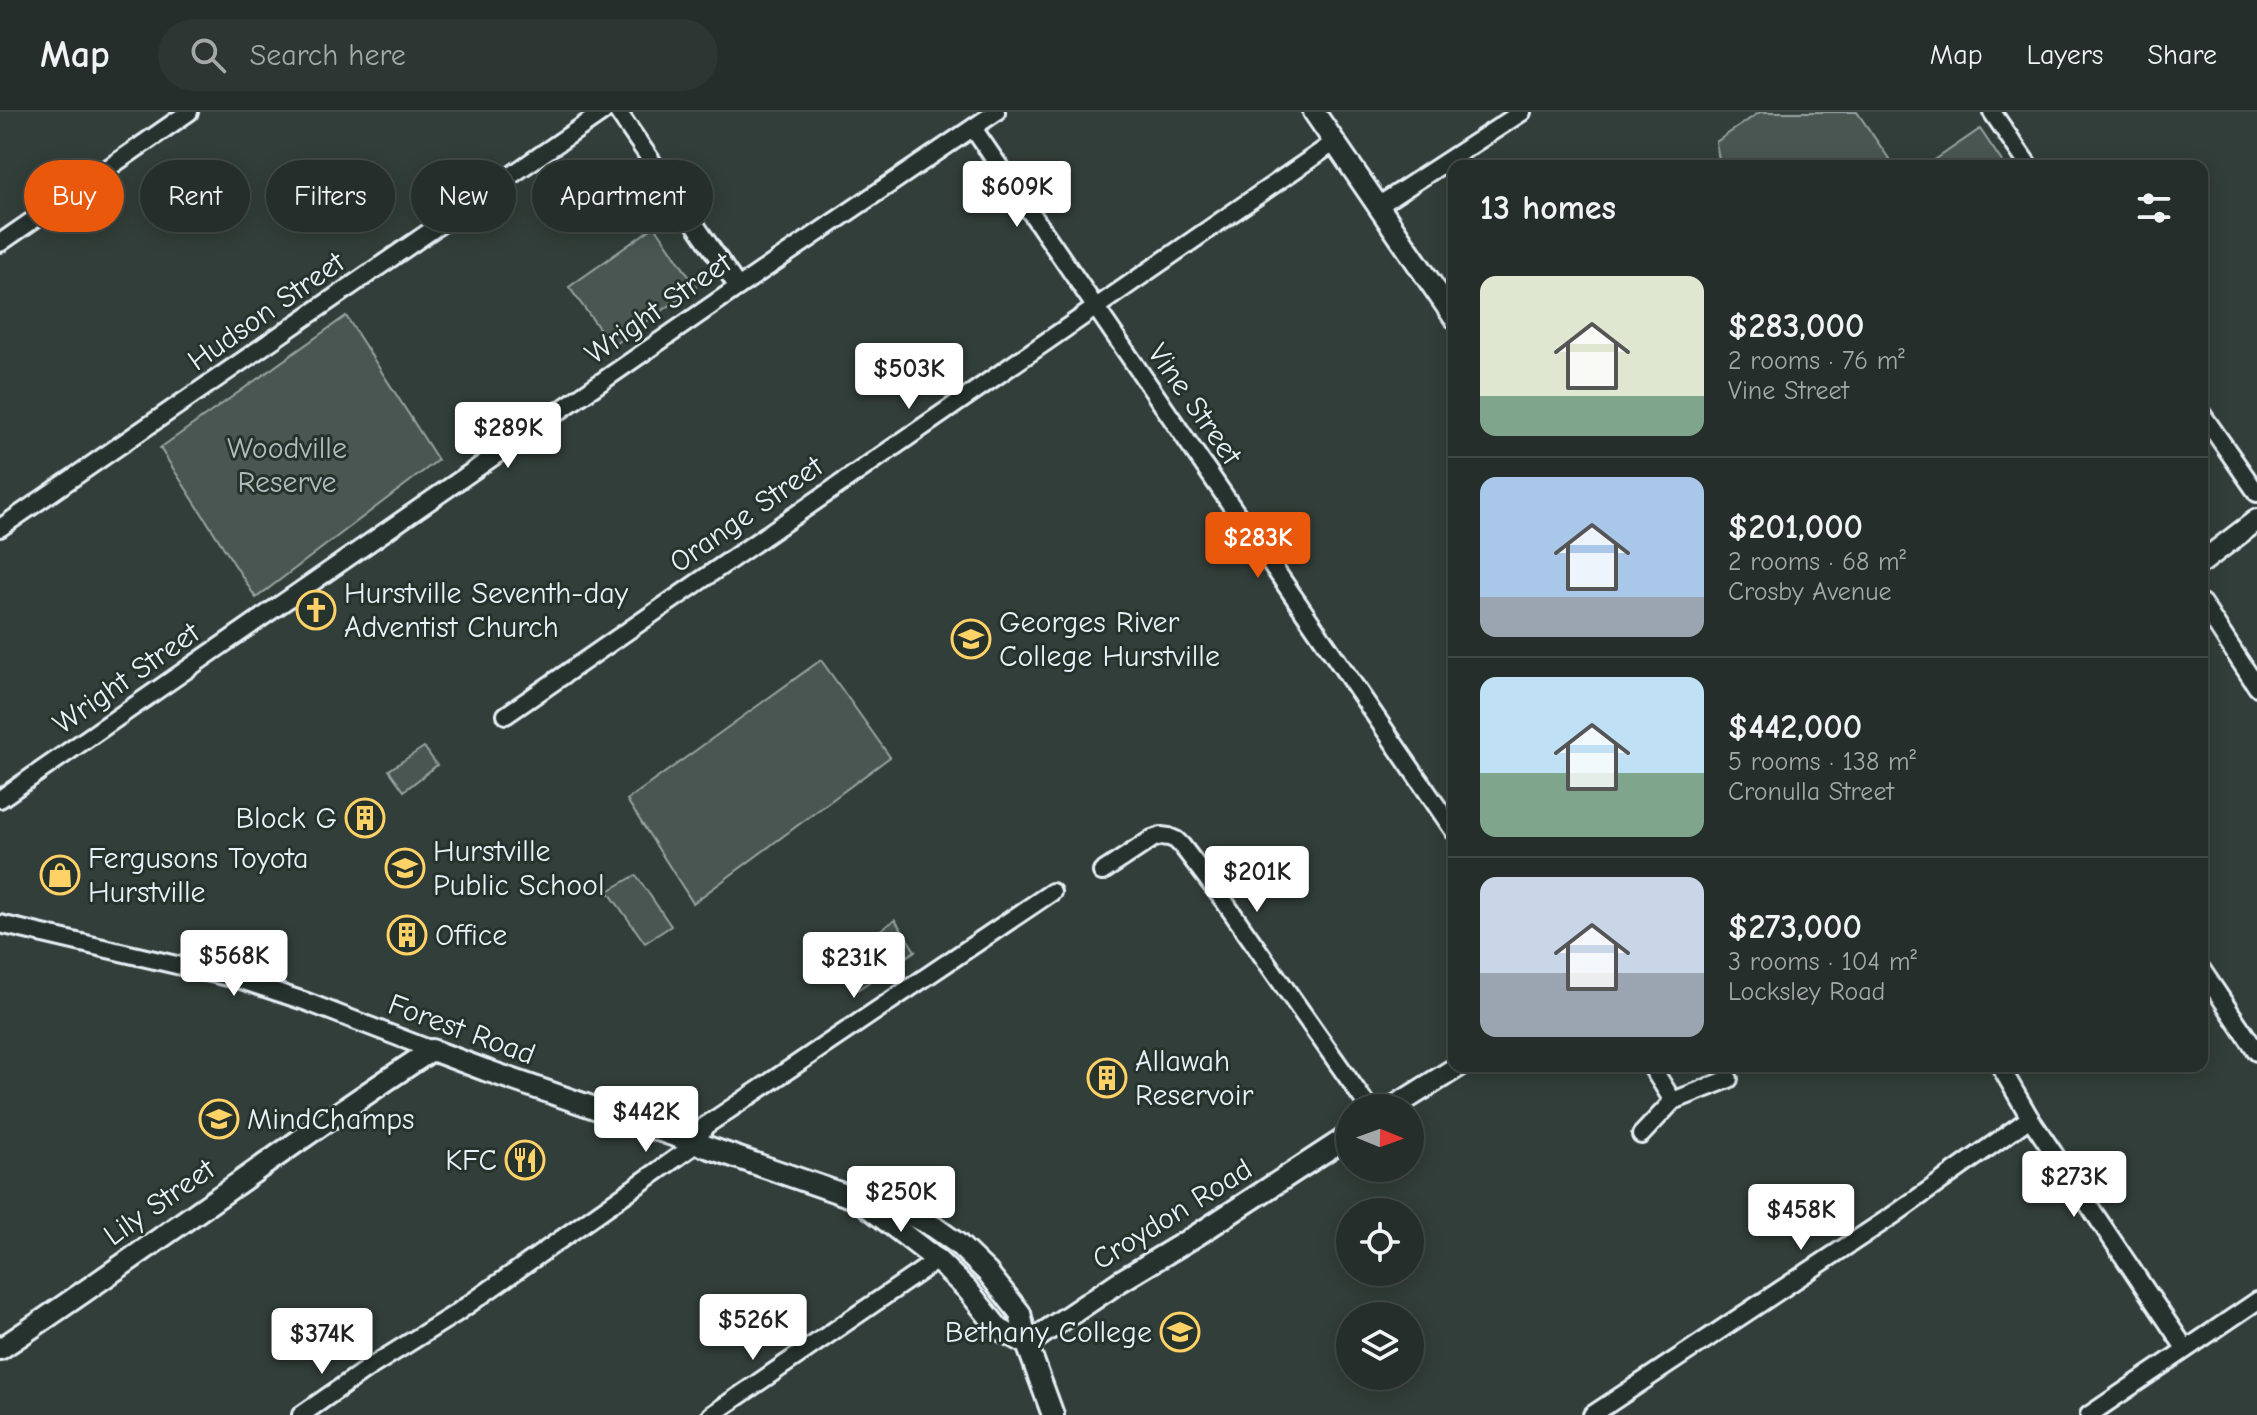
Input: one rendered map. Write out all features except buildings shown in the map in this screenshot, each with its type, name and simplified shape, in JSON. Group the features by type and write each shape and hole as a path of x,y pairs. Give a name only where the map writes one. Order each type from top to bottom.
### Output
{"main road":[{"path":"1314,112 1448,307"},
{"path":"2208,557 2257,520"},
{"name":"Forest Road","path":"432,1050 857,1199 898,1209 934,1227 958,1244 988,1273 1020,1313 1027,1344 1053,1415"},
{"name":"Lily Street","path":"0,1349 347,1105 432,1050"},
{"path":"1414,1094 1449,1072"},
{"name":"Croydon Road","path":"1027,1344 1336,1144"},
{"name":"Forest Road","path":"857,1199 937,1260 967,1289 999,1329 1027,1344"}],"street":[{"path":"0,243 189,112"},
{"name":"Hudson Street","path":"0,528 603,112"},
{"path":"618,112 738,287"},
{"name":"Wright Street","path":"0,799 738,287 996,112"},
{"path":"1448,160 1522,112"},
{"path":"1992,112 2025,160"},
{"name":"Vine Street","path":"973,128 1448,822"},
{"name":"Orange Street","path":"506,715 1335,142"},
{"path":"1378,206 1448,160"},
{"path":"2208,423 2257,493"},
{"path":"2208,612 2257,687"},
{"path":"1102,872 1152,839 1161,836 1176,840 1224,901 1359,1094"},
{"path":"301,1415 455,1314 696,1144 705,1126 1052,892"},
{"name":"Forest Road","path":"0,927 241,980 432,1050"},
{"path":"2208,979 2257,1052"},
{"path":"1655,1072 1673,1101"},
{"path":"2003,1072 2030,1118 2185,1348"},
{"path":"1641,1135 1673,1101 1729,1079"},
{"path":"1592,1415 1895,1214 2030,1118"},
{"path":"711,1415 937,1260"},
{"path":"2089,1415 2257,1301"}],"green space":[{"path":"1760,112 1857,112 1890,160 1719,160 1716,142"},
{"path":"1980,129 2001,160 1935,160"},
{"path":"647,232 659,232 696,287 612,346 569,287"},
{"name":"Woodville Reserve","path":"346,316 438,460 256,598 160,448"},
{"path":"821,660 890,757 693,903 627,800"},
{"path":"424,747 437,765 404,791 389,770"},
{"path":"636,875 671,926 645,943 608,891"},
{"path":"895,920 915,951 854,992 834,962"}],"place":[{"name":"Hurstville Seventh-day Adventist Church","path":"316,610"},
{"name":"Georges River College Hurstville","path":"971,639"},
{"name":"Block G","path":"365,818"},
{"name":"Hurstville Public School","path":"405,868"},
{"name":"Fergusons Toyota Hurstville","path":"60,875"},
{"name":"Office","path":"407,935"},
{"name":"Allawah Reservoir","path":"1107,1078"},
{"name":"MindChamps","path":"219,1119"},
{"name":"KFC","path":"525,1160"},
{"name":"Bethany College","path":"1180,1332"}]}
